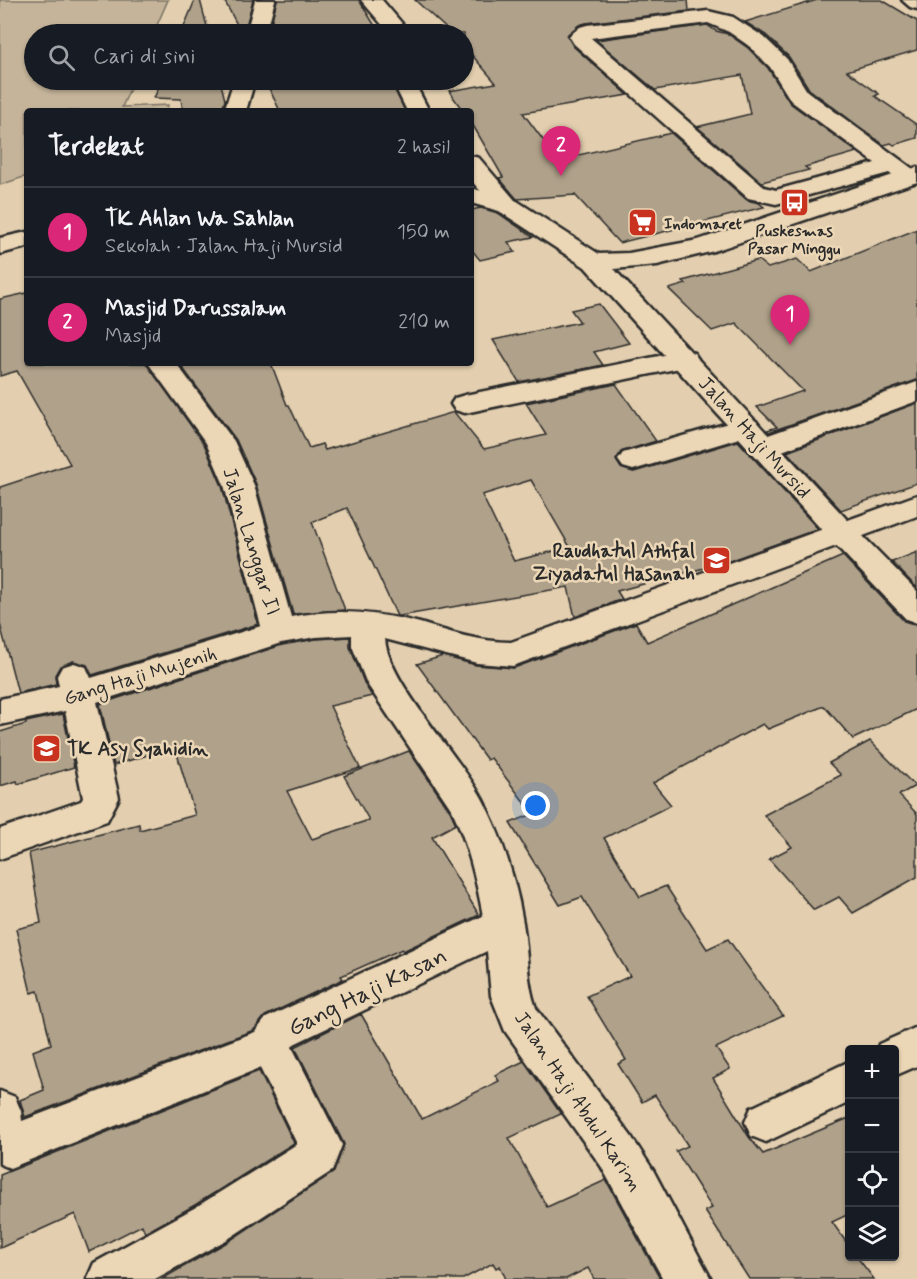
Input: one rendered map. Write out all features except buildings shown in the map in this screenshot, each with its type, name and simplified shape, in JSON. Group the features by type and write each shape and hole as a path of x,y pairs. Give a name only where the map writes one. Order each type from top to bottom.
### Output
{"street":[{"path":"259,24 265,0"},
{"path":"371,0 391,24"},
{"path":"912,0 917,3"},
{"path":"708,17 720,18 759,44 778,62 788,84 799,96 906,172 776,197 756,193 664,114 579,36 587,31 708,17"},
{"path":"236,108 241,90"},
{"path":"408,90 417,108"},
{"path":"431,90 437,108"},
{"path":"474,167 508,206"},
{"path":"594,262 629,261 680,253 906,172"},
{"path":"474,196 508,206"},
{"name":"Jalan Haji Mursid","path":"508,206 594,262 841,532 917,611"},
{"path":"0,246 24,240"},
{"path":"465,404 684,359"},
{"name":"Jalan Langgar II","path":"164,366 210,425 228,459 239,485 279,632"},
{"path":"633,460 755,437 917,392"},
{"name":"Gang Haji Mujenih","path":"0,712 76,686 312,624 368,624 481,653 513,654 917,505"},
{"name":"Jalan Haji Abdul Karim","path":"368,624 369,646 379,675 466,802 479,829 495,878 504,924 511,996 519,1018 616,1151 638,1185 688,1279"},
{"path":"0,844 94,811 101,798 76,686"},
{"name":"Gang Haji Kasan","path":"110,1279 212,1222 317,1156 320,1146 270,1045 280,1031 504,924"},
{"path":"0,1111 3,1141 10,1147 270,1045"},
{"path":"899,1055 917,1046"},
{"path":"766,1122 845,1082"}],"shaded area":[{"path":"0,0 168,0 157,24 24,24 24,90 130,90 122,107 168,105 168,108 24,108 24,177 0,185"}],"place":[{"name":"Masjid Darussalam","path":"561,176"},
{"name":"Puskesmas Pasar Minggu","path":"794,202"},
{"name":"Indomaret","path":"643,223"},
{"name":"TK Ahlan Wa Sahlan","path":"790,345"},
{"name":"Raudhatul Athfal Ziyadatul Hasanah","path":"716,561"},
{"name":"TK Asy Syahidin","path":"46,748"}]}
